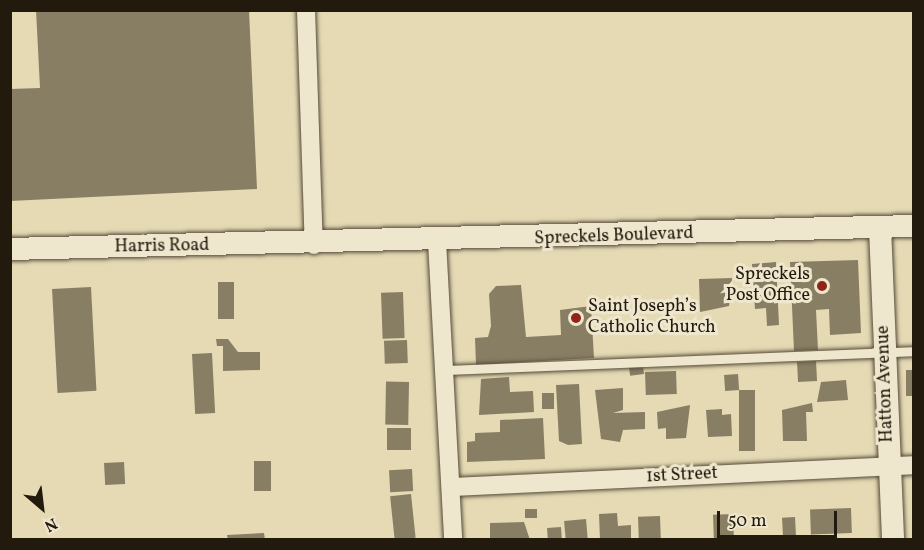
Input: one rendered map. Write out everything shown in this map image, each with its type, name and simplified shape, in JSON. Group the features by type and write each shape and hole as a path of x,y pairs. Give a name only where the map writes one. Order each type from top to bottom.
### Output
{"street":[{"path":"306,10 314,245"},
{"name":"Spreckels Boulevard","path":"314,245 914,226"},
{"name":"Hatton Avenue","path":"880,228 893,540"},
{"path":"437,242 453,540"},
{"name":"Harris Road","path":"10,249 314,245"},
{"name":"1st Street","path":"451,487 914,465"}],"lane":[{"path":"445,370 914,351"}],"building":[{"path":"36,10 249,10 257,189 10,201 10,89 40,88"},
{"path":"858,260 861,333 830,335 829,309 816,310 818,350 794,351 790,262"},
{"path":"776,262 779,325 767,326 766,308 755,309 752,264"},
{"path":"732,278 729,306 700,312 699,279"},
{"path":"218,282 234,282 234,319 218,319"},
{"name":"Saint Joseph’s Catholic Church","path":"521,285 526,337 561,335 560,310 591,306 594,358 476,365 475,338 488,337 491,326 489,294 496,286"},
{"path":"91,287 96,391 57,393 52,289"},
{"path":"403,292 405,338 383,339 381,293"},
{"path":"216,339 228,339 238,352 260,352 260,370 223,371 223,346 217,346"},
{"path":"407,340 408,363 385,364 384,341"},
{"path":"212,353 215,413 195,414 192,354"},
{"path":"816,361 817,381 798,382 797,362"},
{"path":"643,366 644,374 630,376 629,368"},
{"path":"906,370 914,370 914,396 906,396"},
{"path":"676,371 677,394 646,395 645,372"},
{"path":"738,374 739,390 725,391 724,375"},
{"path":"509,377 510,392 533,391 534,412 479,415 481,379"},
{"path":"846,380 848,400 817,402 821,382"},
{"path":"386,382 409,382 408,425 385,425"},
{"path":"579,384 582,444 568,445 559,441 556,385"},
{"path":"623,388 623,410 613,413 645,412 645,429 623,430 620,442 601,439 595,390"},
{"path":"739,390 755,390 755,451 739,451"},
{"path":"542,393 554,393 554,409 542,409"},
{"path":"812,403 813,412 806,412 807,441 783,441 782,410"},
{"path":"690,405 686,438 666,439 666,428 658,429 657,412"},
{"path":"722,409 722,415 731,414 732,436 708,437 706,410"},
{"path":"543,418 545,459 467,462 467,442 475,441 475,433 500,432 500,420"},
{"path":"387,428 411,428 411,450 387,450"},
{"path":"254,461 271,461 271,491 254,491"},
{"path":"124,462 125,484 105,485 104,463"},
{"path":"412,469 413,491 390,492 389,470"},
{"path":"411,494 416,538 395,540 390,496"},
{"path":"851,508 852,533 811,534 810,509"},
{"path":"525,509 537,509 537,518 525,518"},
{"path":"617,513 618,526 631,525 631,540 600,540 599,514"},
{"path":"733,514 734,540 714,540 713,515"},
{"path":"660,516 661,540 639,540 638,517"},
{"path":"795,517 796,537 783,538 782,518"},
{"path":"586,519 588,540 566,540 564,521"},
{"path":"524,522 530,540 490,540 490,523"},
{"path":"561,527 562,540 548,540 547,528"},
{"path":"264,533 265,540 228,540 227,535"}],"place":[{"name":"Spreckels Post Office","path":"822,286"},
{"name":"Saint Joseph’s Catholic Church","path":"576,318"}]}
